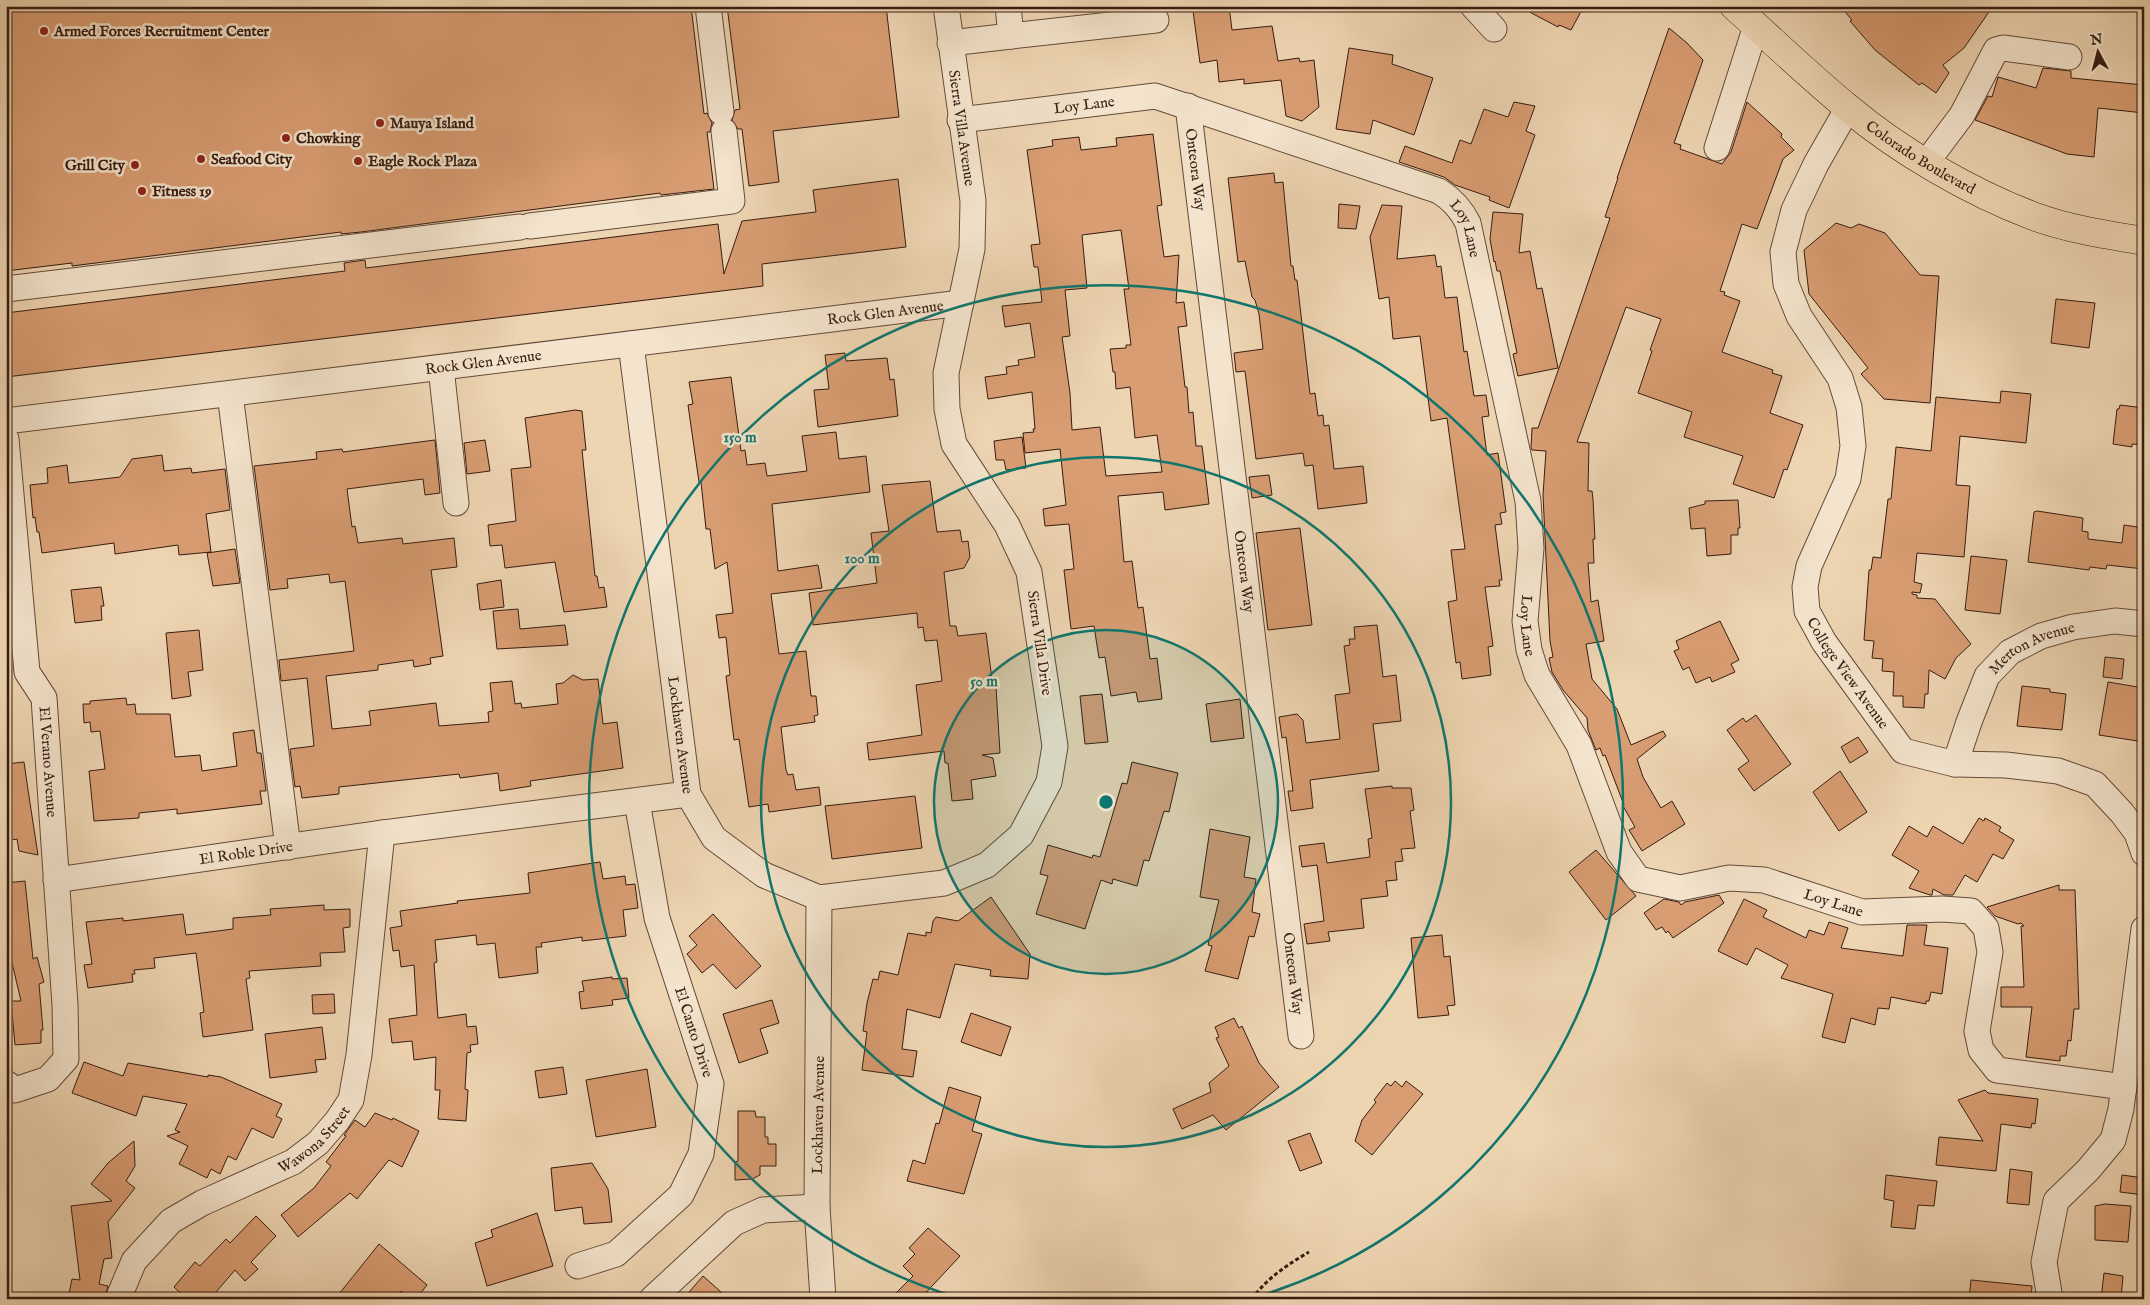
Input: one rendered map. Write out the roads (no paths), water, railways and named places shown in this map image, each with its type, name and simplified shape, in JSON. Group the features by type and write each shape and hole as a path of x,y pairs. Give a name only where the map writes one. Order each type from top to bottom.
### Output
{"main road":[{"name":"Colorado Boulevard","path":"1734,6 1848,108 1909,153 1926,163 1961,183 2033,216 2103,235 2144,241"}],"street":[{"path":"6,289 732,201 708,6"},
{"name":"Sierra Villa Avenue","path":"946,6 972,201 972,249"},
{"path":"1008,6 1011,36"},
{"path":"1473,6 1494,29"},
{"path":"950,43 1156,20"},
{"path":"1717,148 1756,26"},
{"path":"1926,163 1962,115 1996,50 2003,48 2070,57"},
{"name":"Loy Lane","path":"960,120 1146,96 1164,98 1439,191 1452,200 1462,211 1468,223 1528,501 1531,548 1526,621 1529,650 1537,675 1579,745 1619,852 1638,879 1680,888 1729,878 1764,880 1862,912 1942,909 1971,911 1986,928 1990,952 1977,1031 1981,1050 1998,1070 2124,1086"},
{"name":"Onteora Way","path":"1188,106 1301,1036"},
{"name":"College View Avenue","path":"1848,108 1816,164 1794,210 1783,252 1786,284 1799,316 1840,378 1849,407 1852,446 1848,479 1809,566 1805,587 1807,611 1824,642 1902,751 1955,764 2006,765 2058,770 2095,784 2122,813 2137,833 2144,853"},
{"name":"Sierra Villa Drive","path":"819,898 944,883 987,865 1021,835 1049,782 1055,746 1030,572 1007,525 954,444 947,409 946,373 972,249"},
{"name":"Rock Glen Avenue","path":"6,421 961,303"},
{"name":"Lockhaven Avenue","path":"631,344 688,794 714,838 764,876 819,898 817,1207 823,1299"},
{"path":"441,368 456,503"},
{"path":"230,394 288,847"},
{"name":"El Verano Avenue","path":"6,439 27,672 44,698 56,880"},
{"name":"Merton Avenue","path":"1955,764 1968,722 1988,676 2010,652 2041,636 2073,627 2115,621 2144,624"},
{"name":"El Roble Drive","path":"56,880 382,833 688,794"},
{"name":"El Canto Drive","path":"578,1266 616,1254 681,1196 701,1154 712,1084 657,918 637,800"},
{"name":"Wawona Street","path":"118,1299 134,1261 171,1221 202,1204 293,1162 318,1143 337,1121 351,1100 359,1055 382,833"},
{"path":"6,1084 15,1090 48,1079 66,1059 65,1005 56,880"},
{"path":"2050,1299 2044,1262 2056,1201 2088,1170 2113,1140 2121,1109 2124,1086 2135,1063 2144,928"},
{"path":"652,1299 734,1223 763,1210 817,1207"}],"place":[{"name":"Armed Forces Recruitment Center","path":"44,31"},
{"name":"Mauya Island","path":"380,123"},
{"name":"Chowking","path":"286,138"},
{"name":"Seafood City","path":"201,159"},
{"name":"Eagle Rock Plaza","path":"358,161"},
{"name":"Grill City","path":"135,165"},
{"name":"Fitness 19","path":"142,191"}]}
